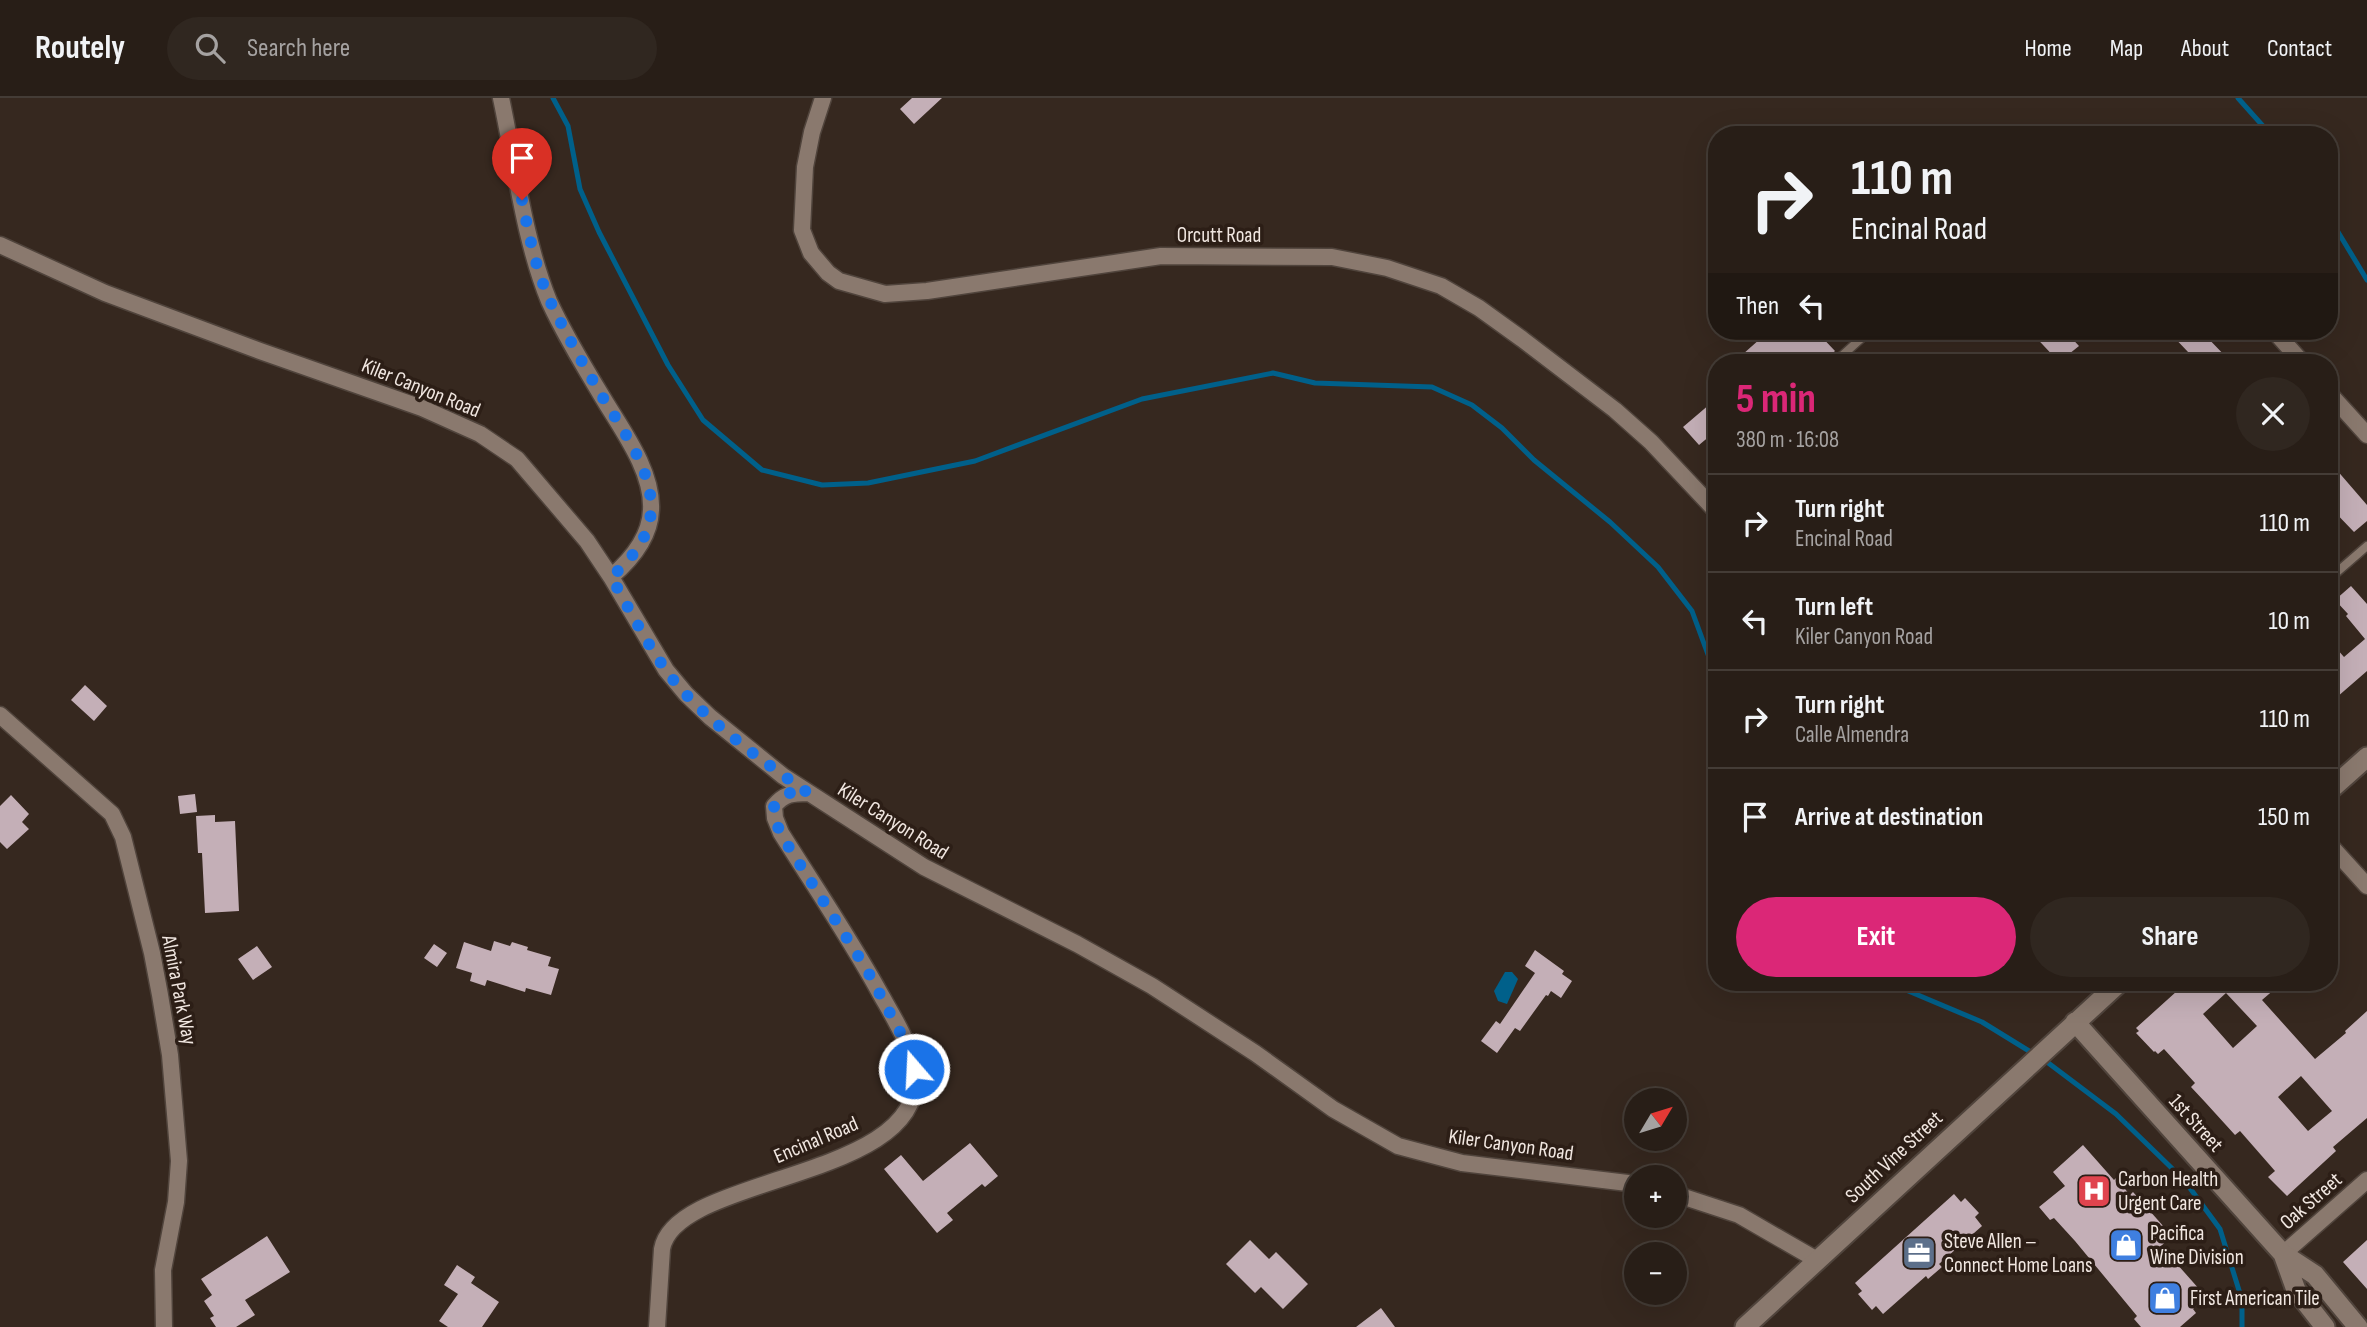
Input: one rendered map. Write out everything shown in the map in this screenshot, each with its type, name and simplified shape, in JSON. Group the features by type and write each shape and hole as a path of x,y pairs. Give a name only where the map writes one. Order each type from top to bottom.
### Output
{"street":[{"path":"502,98 533,251 550,301 577,353 630,442 648,483 652,509 648,528 630,560 611,577"},
{"name":"Orcutt Road","path":"823,98 805,167 802,230 811,253 828,273 839,281 885,295 1161,256 1332,257 1387,268 1441,286 1479,308 1522,339 1615,410 1651,442 1708,502"},
{"name":"Kiler Canyon Road","path":"0,245 105,293 422,408 480,434 517,458 587,541 666,670 685,694 720,725 808,793 923,867 1077,944 1152,986 1255,1053 1333,1110 1398,1146 1462,1163 1624,1183"},
{"path":"2282,340 2295,354"},
{"path":"2338,403 2367,435"},
{"name":"Almira Park Way","path":"0,715 112,814 123,837 152,954 162,1007 170,1055 179,1161 176,1202 163,1270 164,1327"},
{"path":"2338,783 2367,757"},
{"name":"Encinal Road","path":"657,1327 663,1241 674,1225 697,1210 822,1165 861,1148 889,1130 908,1108 915,1093 914,1069 908,1047 890,1011 780,833 774,806 789,793 808,793"},
{"path":"2338,854 2367,886"},
{"name":"South Vine Street","path":"1745,1327 2110,991"},
{"name":"1st Street","path":"2076,1022 2283,1254 2315,1275 2358,1327"},
{"name":"Oak Street","path":"2283,1254 2367,1180"},
{"path":"1687,1198 1738,1215 1817,1260"},
{"name":"1st Street","path":"2283,1254 2296,1290 2325,1327"}],"lane":[{"path":"1844,354 1860,340"},
{"path":"2338,571 2367,546"}],"water":[{"path":"1505,972 1512,972 1518,979 1507,1004 1498,1001 1494,991"}],"building":[{"path":"912,98 942,98 914,124 900,109"},
{"path":"1759,340 1825,340 1835,351 1832,354 1743,354"},
{"path":"2038,340 2073,340 2079,346 2069,354 2052,354"},
{"path":"2177,340 2210,340 2223,354 2188,354"},
{"path":"1708,406 1708,438 1699,445 1683,427"},
{"path":"2338,471 2367,505 2367,521 2354,532 2338,515"},
{"path":"2351,586 2367,604 2367,671 2338,696 2338,650 2344,657 2365,639 2346,616 2348,614 2338,603 2338,597"},
{"path":"85,685 107,706 94,721 71,700"},
{"path":"195,794 197,812 180,814 178,796"},
{"path":"11,795 29,814 22,822 29,829 7,849 0,842 0,806"},
{"path":"215,815 215,822 235,821 239,911 205,913 202,853 198,853 196,816"},
{"path":"494,941 510,946 512,942 551,957 548,966 559,969 551,995 526,988 525,992 487,980 485,986 470,981 472,973 456,968 464,942 491,951"},
{"path":"434,944 447,953 437,967 424,958"},
{"path":"257,946 272,967 253,980 238,959"},
{"path":"1535,950 1564,971 1562,974 1572,981 1561,998 1551,991 1546,995 1520,1031 1515,1028 1497,1053 1481,1041 1496,1021 1500,1024 1535,973 1525,966"},
{"path":"2177,991 2272,991 2262,1000 2315,1059 2367,1011 2367,1118 2333,1147 2336,1151 2287,1196 2268,1177 2275,1171 2240,1131 2235,1135 2191,1087 2195,1083 2164,1049 2158,1054 2154,1052 2136,1033 2139,1031 2136,1028","holes":["2226,993 2257,1026 2233,1048 2203,1014","2301,1076 2332,1111 2308,1131 2278,1097"]},
{"path":"970,1143 998,1176 985,1187 982,1184 947,1213 953,1220 937,1233 884,1169 901,1155 923,1181"},
{"path":"2083,1145 2114,1180 2116,1178 2130,1195 2133,1192 2172,1236 2161,1246 2200,1290 2197,1293 2203,1300 2193,1309 2196,1313 2180,1327 2141,1327 2134,1319 2137,1316 2075,1241 2054,1218 2050,1220 2039,1207 2065,1186 2053,1172"},
{"path":"1954,1194 1961,1202 1965,1198 1979,1213 1975,1217 1982,1226 1939,1264 1942,1267 1928,1279 1926,1276 1883,1314 1876,1306 1872,1310 1858,1294 1862,1291 1855,1283"},
{"path":"267,1236 290,1272 245,1300 255,1315 236,1327 216,1327 210,1318 214,1316 204,1301 212,1295 201,1279"},
{"path":"1250,1240 1269,1259 1276,1252 1308,1284 1283,1309 1261,1287 1255,1293 1226,1264"},
{"path":"2367,1240 2367,1289 2343,1262"},
{"path":"457,1265 475,1277 471,1283 499,1302 482,1327 448,1327 439,1321 458,1294 444,1285"},
{"path":"1381,1308 1395,1327 1356,1327"}],"waterway":[{"path":"553,98 568,126 580,189 599,232 668,365 703,420 762,470 822,485 868,483 975,461 1142,399 1273,373 1315,383 1432,387 1472,405 1502,428 1534,460 1610,522 1658,567 1692,611 1708,655"},
{"path":"2238,98 2263,126"},
{"path":"2338,232 2367,280"},
{"path":"1908,991 1982,1022 2034,1054"},
{"path":"2043,1059 2116,1114 2184,1180 2220,1229 2242,1300 2242,1327"}],"place":[{"name":"Carbon Health Urgent Care","path":"2094,1191"},
{"name":"Pacifica Wine Division","path":"2126,1245"},
{"name":"Steve Allen – Connect Home Loans","path":"1919,1253"},
{"name":"First American Tile","path":"2165,1298"}],"route":[{"path":"522,200 533,251 550,301 577,353 630,442 648,483 652,509 648,528 630,560 611,577 666,670 685,694 783,776 808,793 789,793 774,806 780,833 867,970 908,1047 914,1069"}]}
